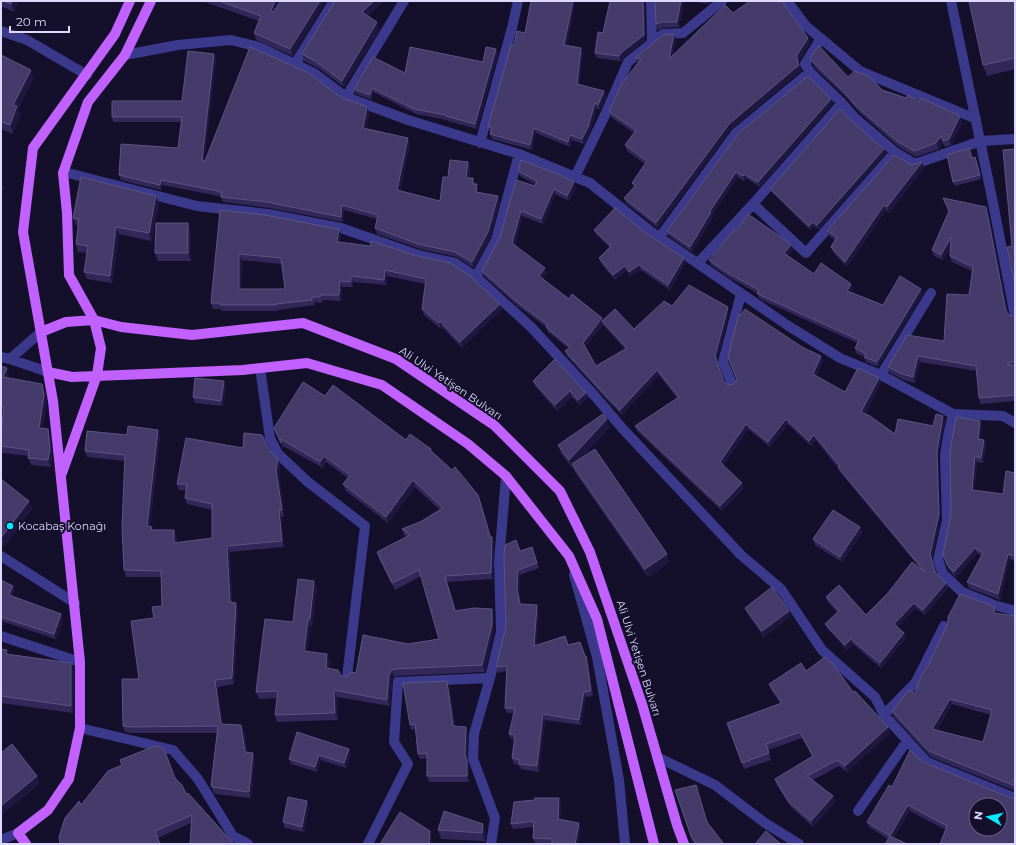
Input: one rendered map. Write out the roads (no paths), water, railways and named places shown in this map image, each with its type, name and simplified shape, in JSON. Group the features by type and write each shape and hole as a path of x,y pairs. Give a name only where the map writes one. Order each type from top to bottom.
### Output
{"main road":[{"path":"26,844 18,833 48,810 69,779 80,728 80,662 53,401 23,232 33,148 87,75 115,34 130,1"},
{"path":"61,475 97,375 101,348 94,320 69,275 64,172 88,102 125,55 151,1"},
{"path":"41,332 66,322 94,320"},
{"name":"Ali Ulvi Yetişen Bulvarı","path":"94,320 121,327 192,335 303,323 396,358 494,425 560,491 590,552 642,704 677,825 684,844"},
{"path":"48,372 72,377 243,370 307,363 382,385 468,444 506,476 569,556 597,619 654,844"}],"street":[{"path":"295,64 334,1"},
{"path":"346,97 404,1"},
{"path":"480,143 518,1"},
{"path":"651,1 652,42"},
{"path":"575,177 605,115 628,62 663,34 683,33 722,1"},
{"path":"787,1 806,26 860,70 976,119"},
{"path":"951,1 1011,271 1015,316"},
{"path":"1,31 27,40 87,75"},
{"path":"821,38 805,64 810,72 854,116 895,152 915,164 981,141 1015,139"},
{"path":"125,55 178,45 231,40 259,48 314,73 346,97 408,120 519,154 575,177 590,184 660,237 741,294 840,358 881,375 953,414 1002,416 1015,422"},
{"path":"660,237 736,134 810,72"},
{"path":"698,263 753,204 842,103"},
{"path":"753,204 806,253 895,152"},
{"path":"476,277 496,240 519,154"},
{"path":"64,172 197,206 268,214 341,228 418,255 455,263 476,277 531,327 594,394 622,428 741,555 781,589 822,650 875,697 884,715 927,762 1015,798"},
{"path":"881,375 931,293"},
{"path":"732,384 723,362 741,294"},
{"path":"6,358 41,332"},
{"path":"6,358 48,372"},
{"path":"260,368 270,438 278,454 308,482 365,526 347,677"},
{"path":"953,414 945,456 947,520 938,560 943,574 962,592 994,605 1015,611"},
{"path":"491,844 495,818 473,759 474,734 501,632 499,561 506,476"},
{"path":"1,556 75,603"},
{"path":"569,556 597,657 618,780 625,844"},
{"path":"884,715 916,682 944,626"},
{"path":"1,636 80,662"},
{"path":"368,844 408,764 394,742 398,682 490,678"},
{"path":"80,728 173,750 198,779 233,836 248,844"},
{"path":"858,811 907,741"},
{"path":"657,757 715,785 765,823 799,844"},
{"path":"1,840 18,833"}],"place":[{"name":"Kocabaş Konağı","path":"10,526"}]}
